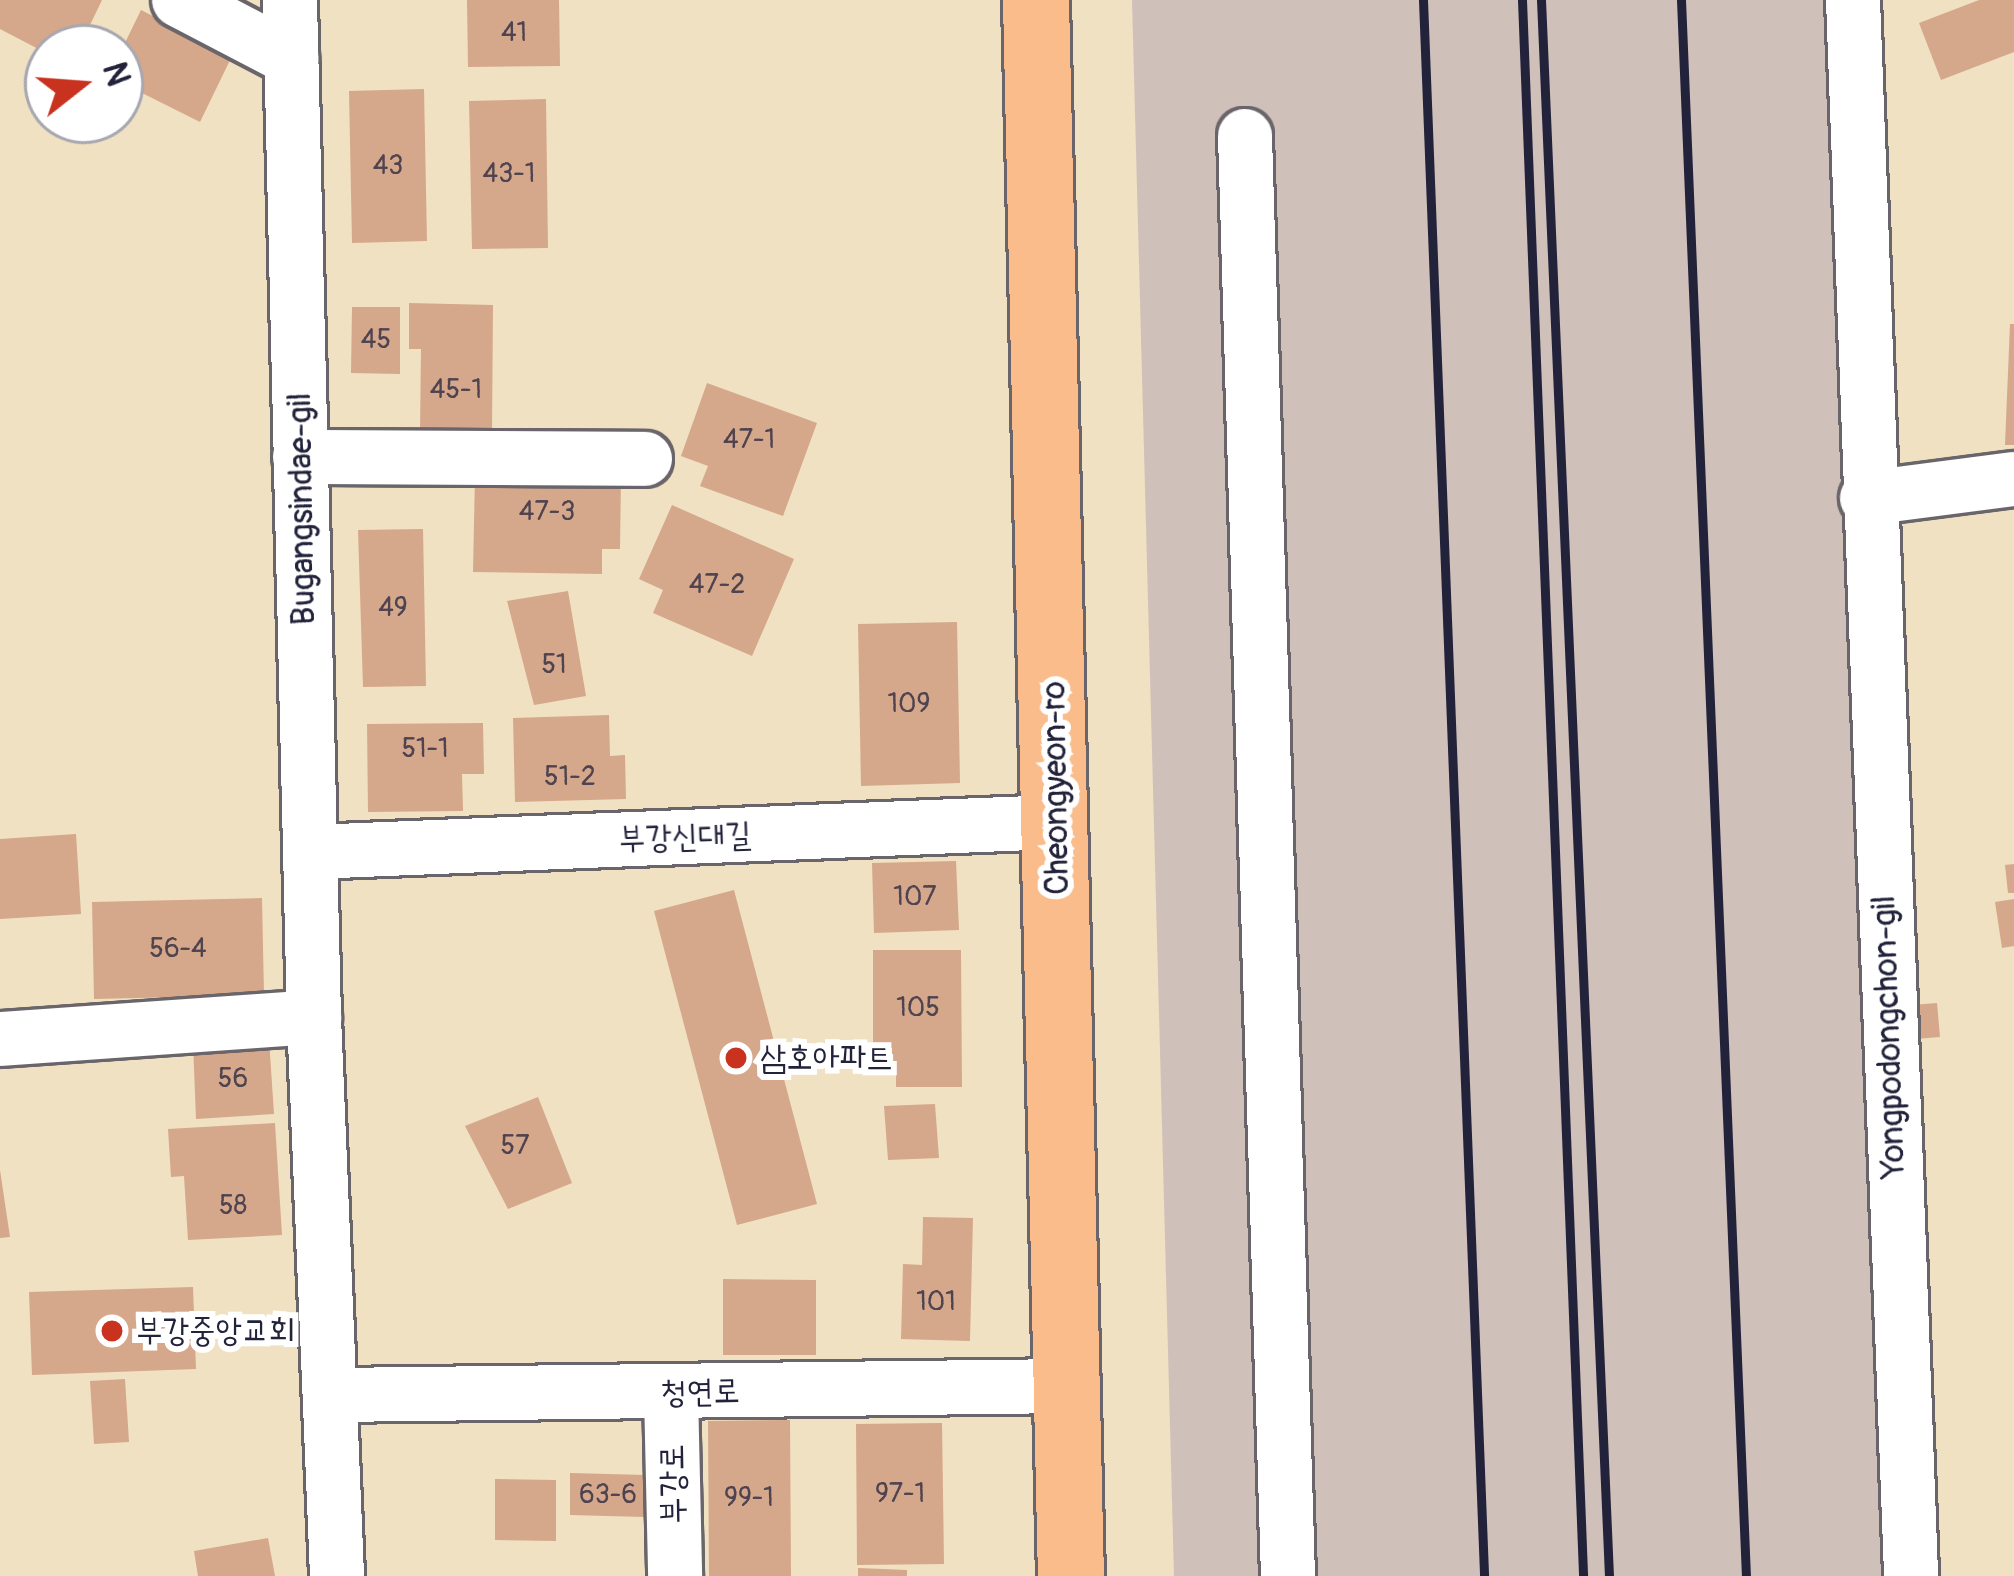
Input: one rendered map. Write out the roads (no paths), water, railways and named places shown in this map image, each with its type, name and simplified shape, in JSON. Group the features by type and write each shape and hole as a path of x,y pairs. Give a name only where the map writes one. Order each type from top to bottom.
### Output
{"main road":[{"name":"Cheongyeon-ro","path":"1036,0 1071,1576"}],"street":[{"path":"179,0 292,59"},
{"name":"Bugangsindae-gil","path":"290,0 314,1017 334,1394 337,1576"},
{"name":"Yongpodongchon-gil","path":"1852,0 1867,498 1911,1576"},
{"path":"1245,136 1288,1576"},
{"path":"301,457 645,459"},
{"path":"1867,498 2014,479"},
{"name":"부강신대길","path":"312,852 1057,822"},
{"path":"0,1040 314,1017"},
{"name":"청연로","path":"334,1394 1067,1385"},
{"name":"부강로","path":"671,1393 675,1576"}],"railway":[{"path":"1423,0 1484,1576"},
{"path":"1522,0 1583,1576"},
{"path":"1541,0 1609,1576"},
{"path":"1681,0 1746,1576"}],"place":[{"name":"삼호아파트","path":"736,1058"},
{"name":"부강중앙교회","path":"112,1331"}]}
